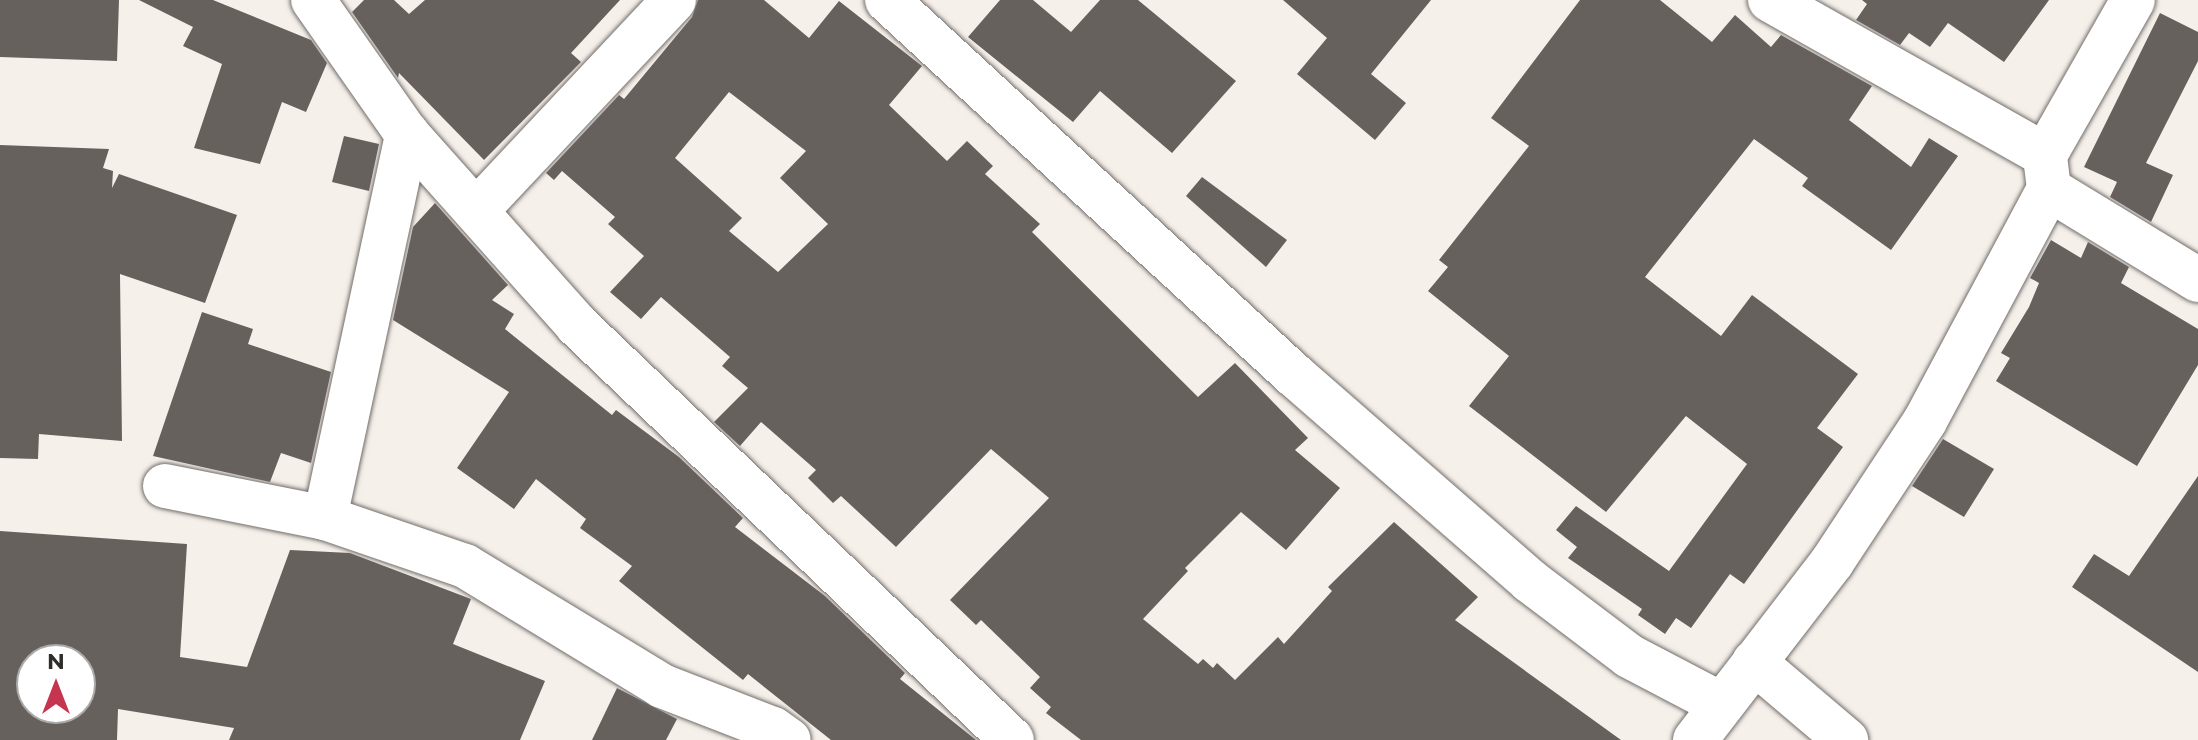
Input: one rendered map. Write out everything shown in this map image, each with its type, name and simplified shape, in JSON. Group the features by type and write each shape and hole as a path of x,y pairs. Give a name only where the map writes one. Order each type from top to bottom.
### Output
{"street":[{"path":"313,0 407,134 577,325 998,736"},
{"path":"476,211 674,0"},
{"path":"887,0 1294,375 1530,581 1629,656 1721,704"},
{"path":"1770,0 2047,172 2198,280"},
{"path":"1695,740 1832,562 1925,421 2133,0"},
{"path":"325,518 407,134"},
{"path":"165,486 325,518 465,566 662,686 773,729 789,740"},
{"path":"1754,662 1846,740"}],"building":[{"path":"0,0 119,0 117,61 0,57"},
{"path":"139,0 213,0 311,40 327,63 306,112 282,102 260,164 194,148 222,64 183,46 193,27"},
{"path":"364,0 394,0 409,14 425,0 620,0 571,53 581,62 484,160 399,73 398,78 352,12"},
{"path":"698,0 764,0 809,38 839,1 922,66 889,105 947,161 967,141 993,166 985,174 1040,224 1032,232 1198,397 1235,363 1308,438 1295,450 1340,488 1286,550 1241,512 1185,568 1188,571 1143,619 1198,664 1203,659 1213,668 1217,663 1235,680 1278,637 1284,644 1332,591 1328,587 1394,522 1478,597 1455,620 1621,740 1081,740 1046,713 1051,707 1030,688 1040,677 981,620 976,625 950,600 1049,498 991,449 896,547 841,496 833,503 808,478 816,470 761,422 740,446 714,422 748,388 722,366 730,357 661,297 641,319 610,292 644,256 608,224 615,217 562,171 554,180 546,173 619,95 624,99 692,17","holes":["729,92 806,151 780,178 828,224 778,272 729,231 742,218 675,158"]},
{"path":"1000,0 1033,0 1071,32 1100,0 1138,0 1236,81 1172,153 1100,91 1073,122 968,37"},
{"path":"1283,0 1431,0 1371,74 1406,103 1375,140 1297,74 1327,38"},
{"path":"1580,0 1660,0 1712,42 1735,15 1771,47 1781,35 1872,86 1849,120 1911,167 1929,138 1958,156 1891,250 1802,186 1808,178 1754,139 1645,277 1721,336 1752,295 1858,374 1817,428 1843,447 1744,584 1730,574 1691,628 1676,618 1665,634 1638,615 1642,609 1568,558 1577,547 1556,530 1576,506 1669,571 1747,464 1686,416 1606,512 1469,406 1509,356 1428,291 1448,267 1439,260 1529,146 1491,118"},
{"path":"1862,0 2049,0 2004,62 1948,23 1930,47 1909,33 1900,45 1856,20 1867,4"},
{"path":"2160,13 2198,32 2198,61 2146,163 2173,175 2151,222 2110,197 2117,182 2084,167"},
{"path":"344,136 379,144 369,191 332,182"},
{"path":"0,145 109,149 103,168 113,171 112,188 119,174 237,215 205,303 120,274 122,441 39,434 38,459 0,458"},
{"path":"1202,177 1287,240 1266,267 1186,196"},
{"path":"435,203 508,285 492,300 514,314 505,329 612,415 616,410 679,457 743,518 735,527 825,596 905,673 900,679 976,740 831,740 748,674 743,680 619,581 632,566 580,528 586,519 536,479 514,509 457,468 509,392 393,320 413,227"},
{"path":"2051,240 2081,258 2088,242 2129,267 2121,283 2198,329 2198,365 2137,466 1996,381 2010,358 2001,353 2029,307 2039,283 2030,278"},
{"path":"202,312 253,329 248,344 331,372 311,463 281,453 270,482 153,456"},
{"path":"1943,439 1994,469 1964,517 1912,486"},
{"path":"2198,476 2198,672 2072,587 2094,554 2129,576"},
{"path":"0,531 187,544 180,657 247,667 290,550 350,553 471,599 453,644 545,681 520,740 229,740 234,728 118,709 117,740 0,740"},
{"path":"617,688 677,719 666,740 592,740"}]}
